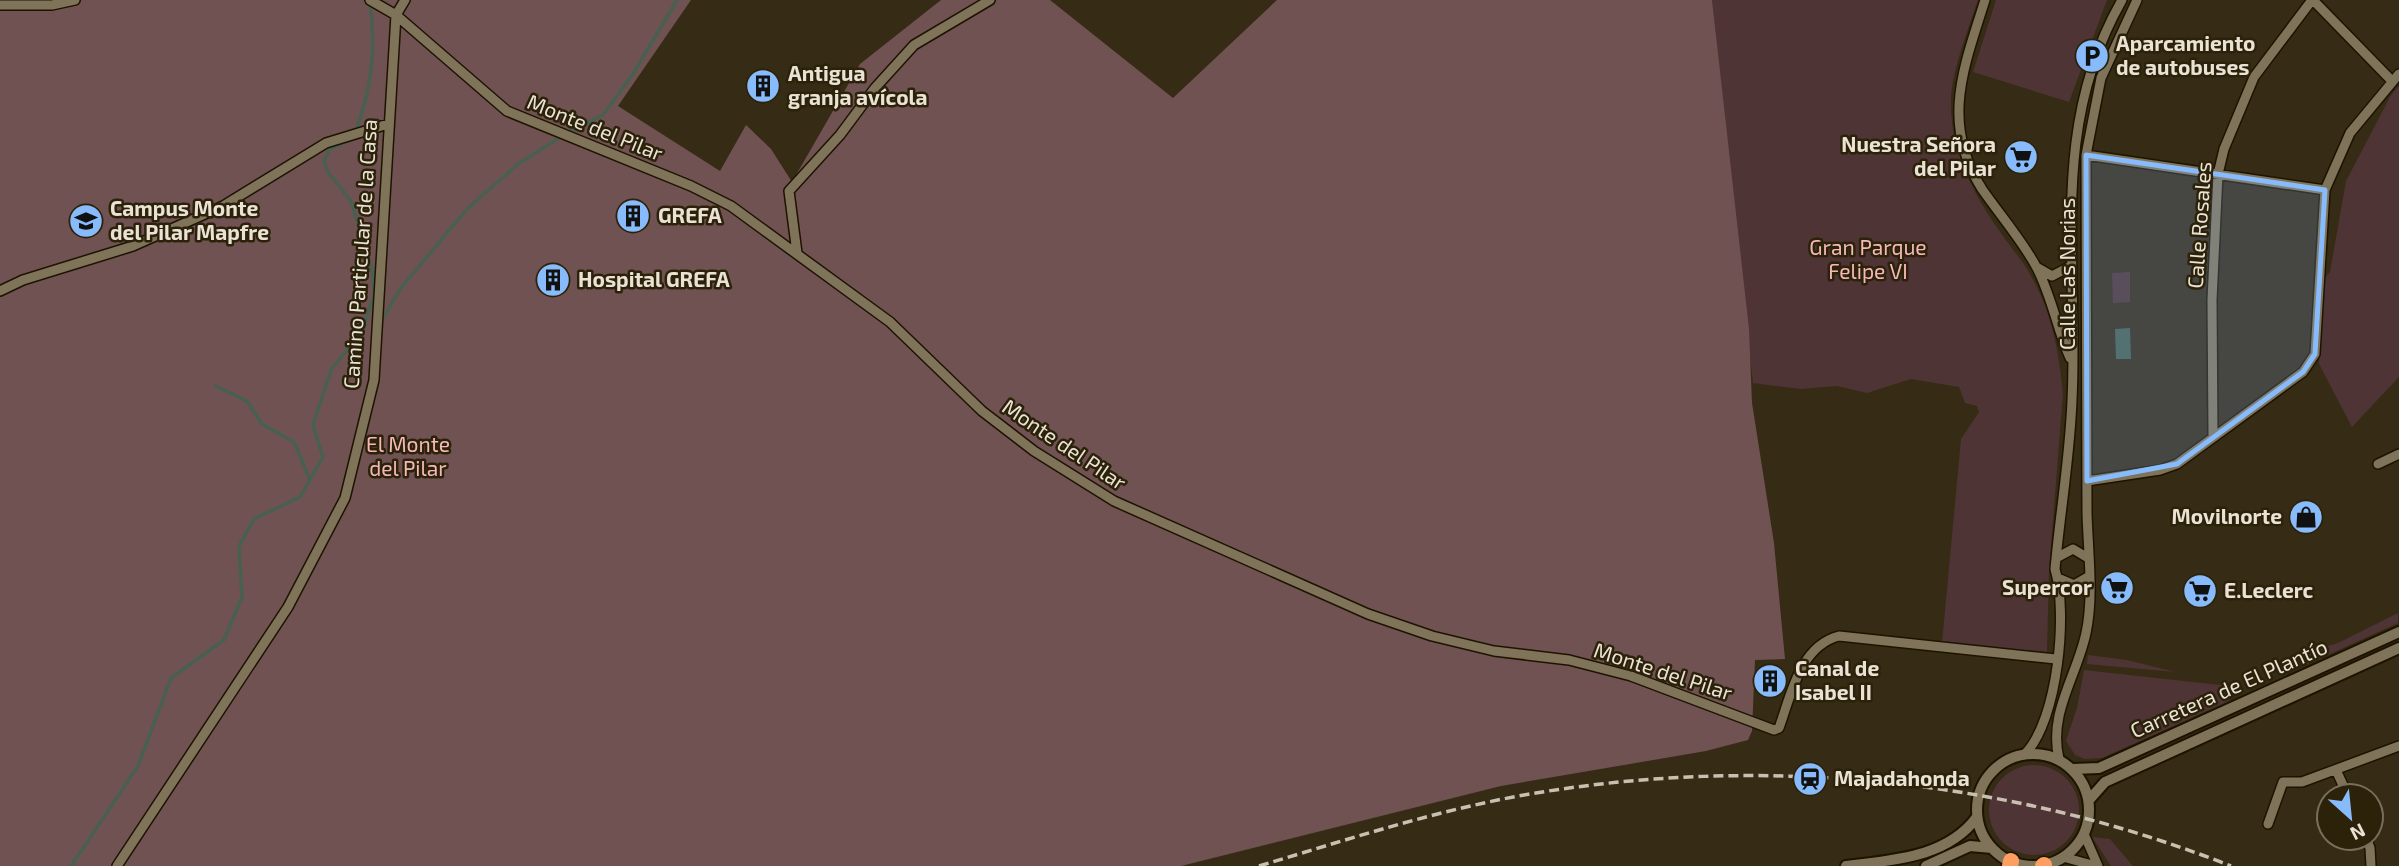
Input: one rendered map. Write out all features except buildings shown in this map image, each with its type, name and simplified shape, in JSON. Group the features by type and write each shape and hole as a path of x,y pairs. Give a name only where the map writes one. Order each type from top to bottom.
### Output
{"street":[{"path":"0,5 38,6 75,0"},
{"name":"Camino Particular de la Casa","path":"117,866 288,607 345,498 374,380 396,15 405,0"},
{"path":"797,253 789,191 840,135 889,71 914,45 990,0"},
{"path":"1985,0 1958,92 1959,128 1970,167 2036,267 2073,363"},
{"name":"Calle Las Norias","path":"2025,754 2041,733 2056,659 2060,579 2055,569 2072,401 2071,267 2075,134 2086,79 2122,0"},
{"name":"Calle Las Norias","path":"2059,759 2056,735 2061,705 2086,633 2088,577 2091,568 2088,558 2087,481 2086,155 2101,78 2137,0"},
{"path":"2087,481 2160,470 2176,464 2303,372 2315,354 2325,190 2350,133 2395,77 2313,0"},
{"name":"Calle Rosales","path":"2213,436 2212,300 2218,174 2224,149 2254,77 2313,0"},
{"name":"Monte del Pilar","path":"373,2 396,15 507,111 731,206 890,322 982,411 1034,451 1114,501 1368,614 1432,636 1494,651 1600,667 1777,730 1797,679 1813,650 1827,639 1839,636 2056,659"},
{"path":"0,291 23,280 132,246 223,206 326,143 388,124"},
{"path":"2086,155 2325,190"},
{"path":"2036,267 2052,276 2071,267"},
{"path":"2378,464 2399,454"},
{"path":"2058,557 2073,549 2088,558"},
{"path":"2060,579 2074,584 2088,577"},
{"name":"Carretera de El Plantío","path":"2073,769 2099,768 2399,632"},
{"name":"Carretera de El Plantío","path":"2089,800 2105,782 2399,648"},
{"path":"2268,824 2283,782 2302,782 2399,746"},
{"path":"2025,754 2042,754 2059,759 2073,769 2083,783 2089,800 2089,817 2084,834 2063,857 2043,865 2010,864 1992,848 1982,834 1977,817 1977,800 1983,783 1994,769 2008,759 2025,754"},
{"path":"2336,770 2342,782"},
{"path":"1846,866 1908,859 1923,854 1958,837 1977,817"},
{"path":"2084,834 2097,866"},
{"path":"1926,866 1970,846 1992,848"},
{"path":"2063,857 2097,866"}],"highlighted area":[{"path":"2086,155 2325,190 2315,354 2303,372 2177,464 2087,481"}],"green space":[{"name":"El Monte del Pilar","path":"0,0 691,0 618,106 720,171 746,125 771,149 792,182 860,64 941,0 1050,0 1173,98 1277,0 1712,0 1749,329 1752,403 1774,543 1785,659 1755,660 1752,731 1748,740 1706,751 1501,786 1181,866 0,866"},
{"name":"Gran Parque Felipe VI","path":"1712,0 1978,0 1954,75 1951,117 1954,136 1965,172 1982,205 2028,271 2044,304 2057,348 2063,394 2049,571 2047,652 1942,643 1961,439 1979,412 1977,406 1965,403 1959,387 1911,379 1867,393 1837,386 1801,389 1753,383"},
{"path":"1996,0 2107,0 2069,102 1973,72"},
{"path":"2399,86 2399,377 2352,427 2319,364 2324,279 2330,272 2346,181 2391,95"},
{"path":"2130,272 2130,302 2113,303 2112,273"},
{"path":"2398,613 2398,623 2308,664 2285,668 2286,659 2338,643"},
{"path":"2088,655 2127,660 2175,672 2087,664"},
{"path":"2084,670 2229,686 2229,701 2102,758 2085,759 2075,755 2066,741 2077,708"},
{"path":"2034,765 2051,768 2066,778 2076,793 2079,810 2076,827 2066,842 2051,852 2034,855 2017,852 2002,842 1992,827 1989,810 1992,793 2002,778 2017,768"},
{"path":"2092,837 2110,839 2133,866 2111,866"}],"shaded area":[{"path":"2130,328 2131,359 2116,359 2115,329"}],"waterway":[{"path":"568,132 603,115 633,74 677,0"},
{"path":"357,127 371,66 373,34 370,2"},
{"path":"384,317 400,289 467,209 518,164 562,136"},
{"path":"71,866 138,766 171,678 224,640 242,597 239,546 254,519 300,497 323,457 313,425 331,370 363,330 374,294 373,274 351,201 328,172 324,161 330,149 352,139"},
{"path":"216,386 247,401 262,424 294,442 310,480"}],"railway":[{"path":"1259,866 1424,818 1524,795 1613,783 1703,776 1793,776 1882,782 1972,794 2060,812 2146,836 2231,866"}],"place":[{"name":"Aparcamiento de autobuses","path":"2092,56"},
{"name":"Antigua granja avícola","path":"763,86"},
{"name":"Nuestra Señora del Pilar","path":"2021,157"},
{"name":"GREFA","path":"633,216"},
{"name":"Campus Monte del Pilar Mapfre","path":"86,221"},
{"name":"Hospital GREFA","path":"553,280"},
{"name":"Movilnorte","path":"2306,517"},
{"name":"Supercor","path":"2117,588"},
{"name":"E.Leclerc","path":"2200,591"},
{"name":"Canal de Isabel II","path":"1770,681"},
{"name":"Majadahonda","path":"1810,779"}]}
